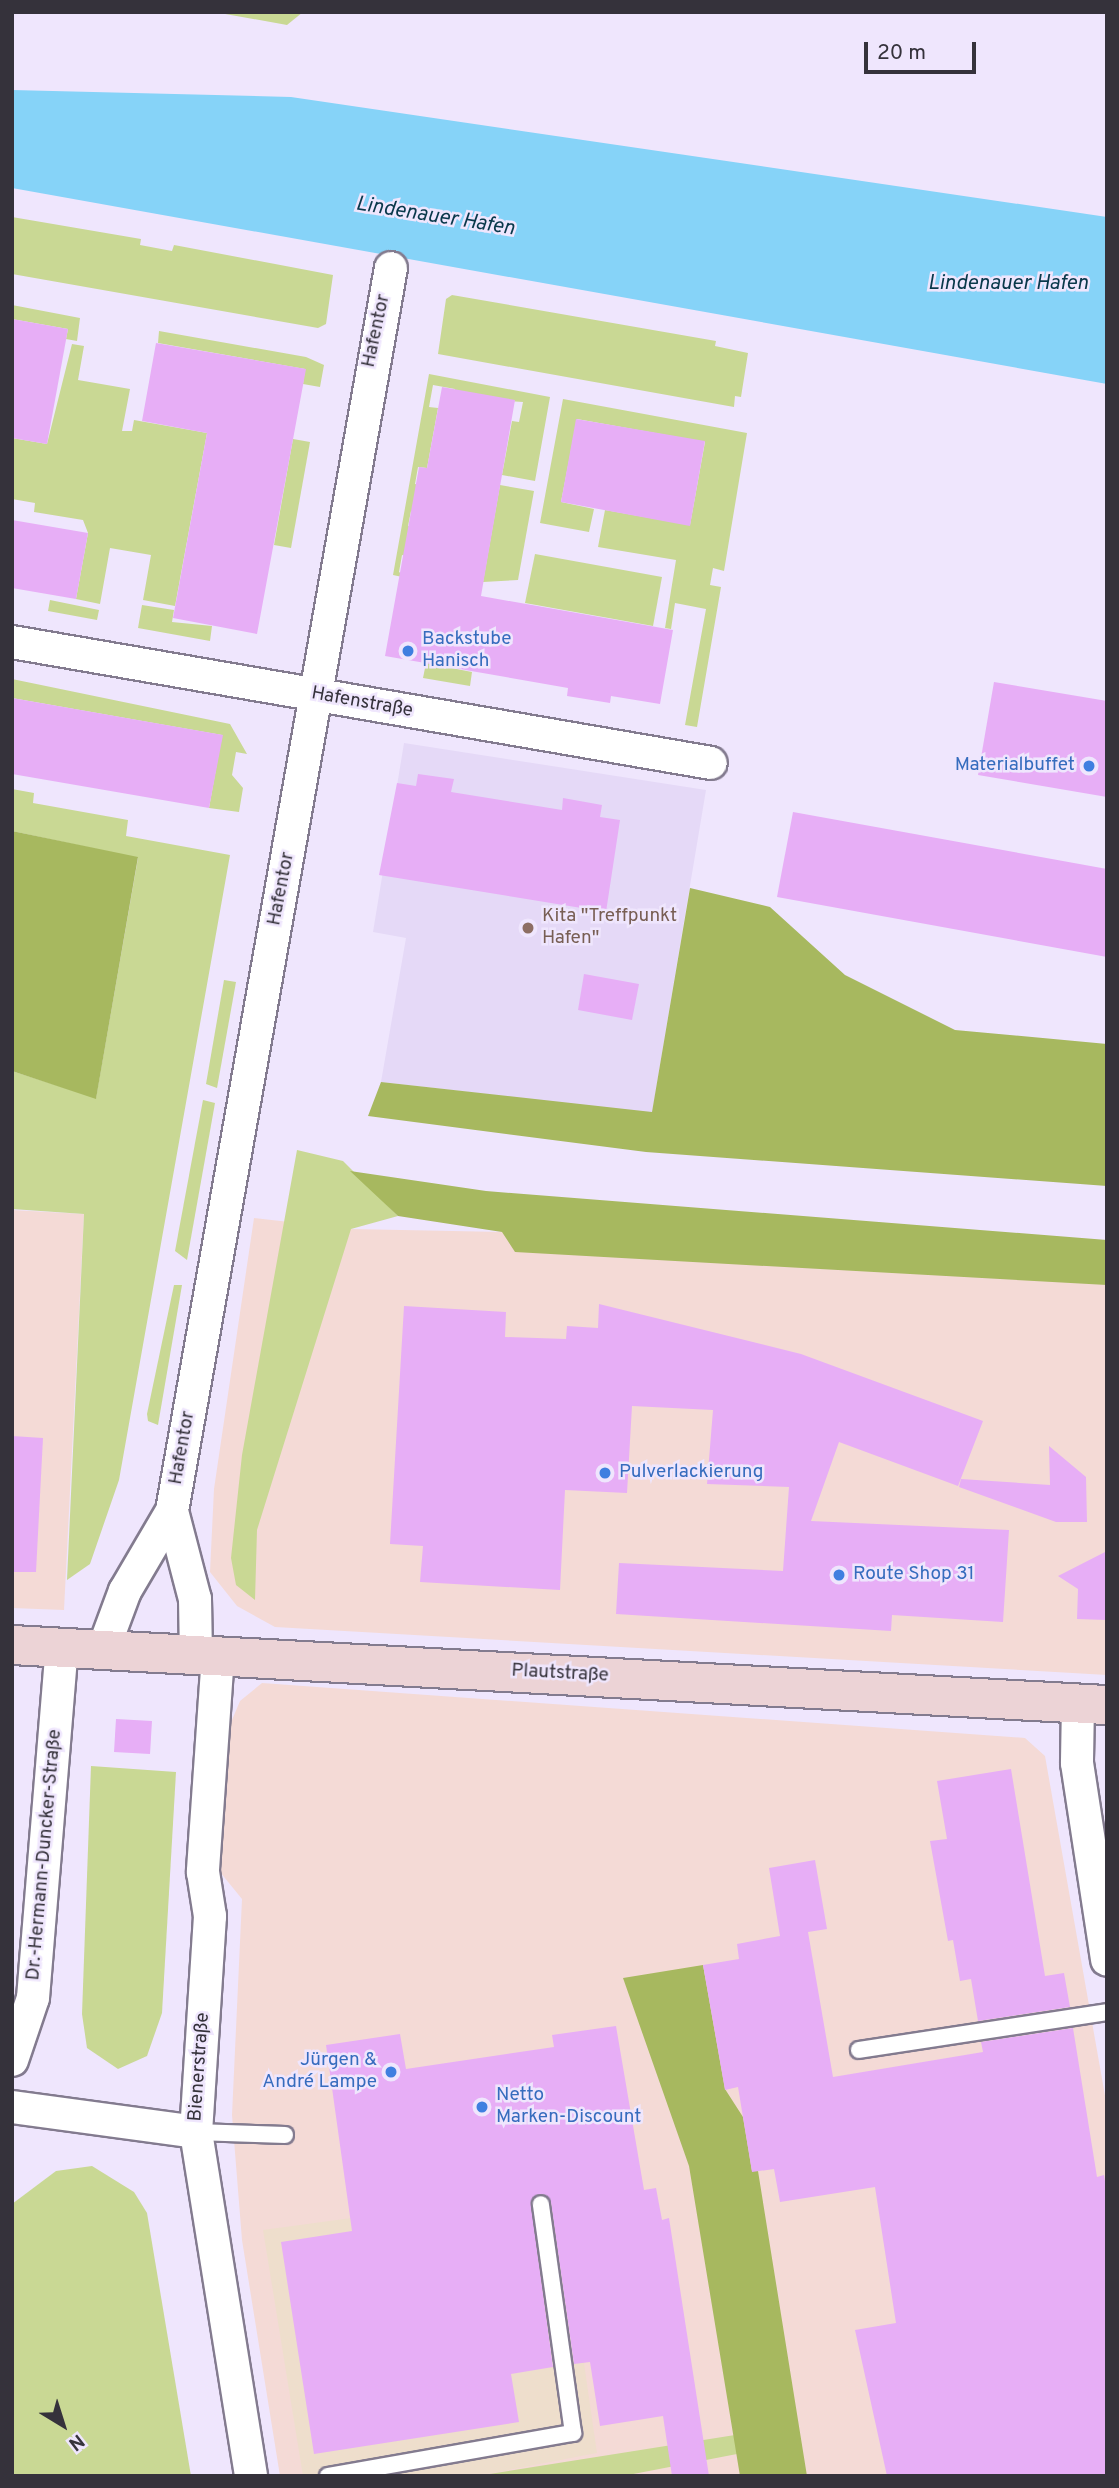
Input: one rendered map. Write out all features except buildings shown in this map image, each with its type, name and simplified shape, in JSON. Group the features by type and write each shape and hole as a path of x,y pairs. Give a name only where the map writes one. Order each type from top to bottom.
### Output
{"main road":[{"name":"Plautstraße","path":"12,1645 1092,1704"}],"street":[{"name":"Hafentor","path":"103,1650 125,1591 172,1511 391,268"},
{"name":"Hafenstraße","path":"12,642 711,763"},
{"name":"Hafentor","path":"172,1511 207,1655"},
{"name":"Dr.-Hermann-Duncker-Straße","path":"12,2060 33,1998 62,1648"},
{"name":"Bienerstraße","path":"207,1655 203,1872 209,1916 196,2132 251,2476"},
{"path":"1092,1704 1077,1763 1107,1960"},
{"path":"12,2107 196,2132"}],"lane":[{"path":"859,2050 1107,2012"},
{"path":"196,2132 285,2135"},
{"path":"328,2476 573,2433 541,2204"}],"shaded area":[{"name":"Kita \"Treffpunkt Hafen\"","path":"404,743 706,790 652,1113 381,1082 406,938 373,932"},
{"path":"12,1210 84,1214 64,1610 12,1608"},
{"path":"254,1218 351,1229 503,1232 1107,1283 1107,1675 275,1627 237,1606 210,1572 214,1489"},
{"path":"262,1683 1025,1738 1045,1756 1107,2107 1107,2476 280,2476 242,2240 232,2115 242,1899 220,1872 224,1739 240,1701"},
{"path":"559,2190 597,2453 477,2476 303,2476 263,2230"}],"green space":[{"path":"214,12 303,12 287,25"},
{"path":"12,217 141,239 140,245 172,251 174,245 333,275 326,324 318,328 12,274"},
{"path":"452,295 716,341 715,346 748,353 741,397 735,396 734,407 438,354 446,299"},
{"path":"12,305 80,318 77,341 66,339 68,329 12,319"},
{"path":"159,331 306,357 324,365 320,387 303,384 305,369 158,343"},
{"path":"72,344 84,346 78,380 130,389 122,431 132,431 134,420 207,433 175,606 143,600 151,555 110,548 100,604 76,599 88,533 83,520 34,512 35,503 12,499 12,438 47,444"},
{"path":"429,374 550,397 535,481 502,475 512,421 519,422 523,402 453,397 455,389 433,385 429,407 438,408 427,468 418,467 415,484 424,486 419,512 411,511 408,526 416,528 411,557 402,555 399,572 407,578 393,575"},
{"path":"563,399 747,433 724,571 713,568 710,585 721,587 697,727 685,725 706,609 675,603 671,629 665,628 676,560 598,547 605,510 690,525 705,442 577,419 561,502 594,509 589,532 540,523"},
{"path":"293,439 310,442 291,548 274,545"},
{"path":"500,485 534,491 518,580 483,582"},
{"path":"535,554 662,577 653,626 525,603"},
{"path":"50,600 99,610 97,620 48,611"},
{"path":"142,605 174,610 172,622 212,626 210,641 138,628"},
{"path":"426,663 472,672 470,686 423,678"},
{"path":"12,679 230,724 247,754 236,752 232,775 243,788 239,812 209,808 222,735 12,698"},
{"path":"12,789 34,793 33,803 128,820 126,836 230,855 119,1480 90,1564 67,1580 84,1214 12,1209 12,1071 96,1098 138,858 12,831"},
{"path":"12,831 138,857 96,1099 12,1071"},
{"path":"690,888 770,907 845,975 955,1030 1107,1044 1107,1186 646,1152 368,1116 381,1082 652,1112"},
{"path":"224,980 236,982 217,1088 206,1084"},
{"path":"203,1100 215,1103 187,1260 175,1251"},
{"path":"297,1150 343,1161 398,1216 351,1229 257,1530 255,1600 236,1585 231,1558 242,1455"},
{"path":"350,1171 486,1191 1107,1240 1107,1285 515,1252 502,1232 398,1216"},
{"path":"174,1285 182,1285 158,1425 148,1421 147,1414"},
{"path":"91,1766 176,1772 162,2013 147,2056 118,2069 87,2048 82,2014"},
{"path":"703,1965 725,2089 743,2117 752,2171 758,2171 807,2476 740,2476 689,2166 623,1978"},
{"path":"92,2166 134,2192 147,2213 191,2476 12,2476 12,2204 56,2171"},
{"path":"735,2435 737,2454 623,2476 477,2476"}],"water":[{"name":"Lindenauer Hafen","path":"12,90 291,97 1107,217 1107,384 12,188"}],"place":[{"name":"Backstube Hanisch","path":"408,651"},
{"name":"Materialbuffet","path":"1089,766"},
{"name":"Kita \"Treffpunkt Hafen\"","path":"528,928"},
{"name":"Pulverlackierung","path":"605,1473"},
{"name":"Route Shop 31","path":"839,1575"},
{"name":"Jürgen & André Lampe","path":"391,2072"},
{"name":"Netto Marken-Discount","path":"482,2107"}]}
